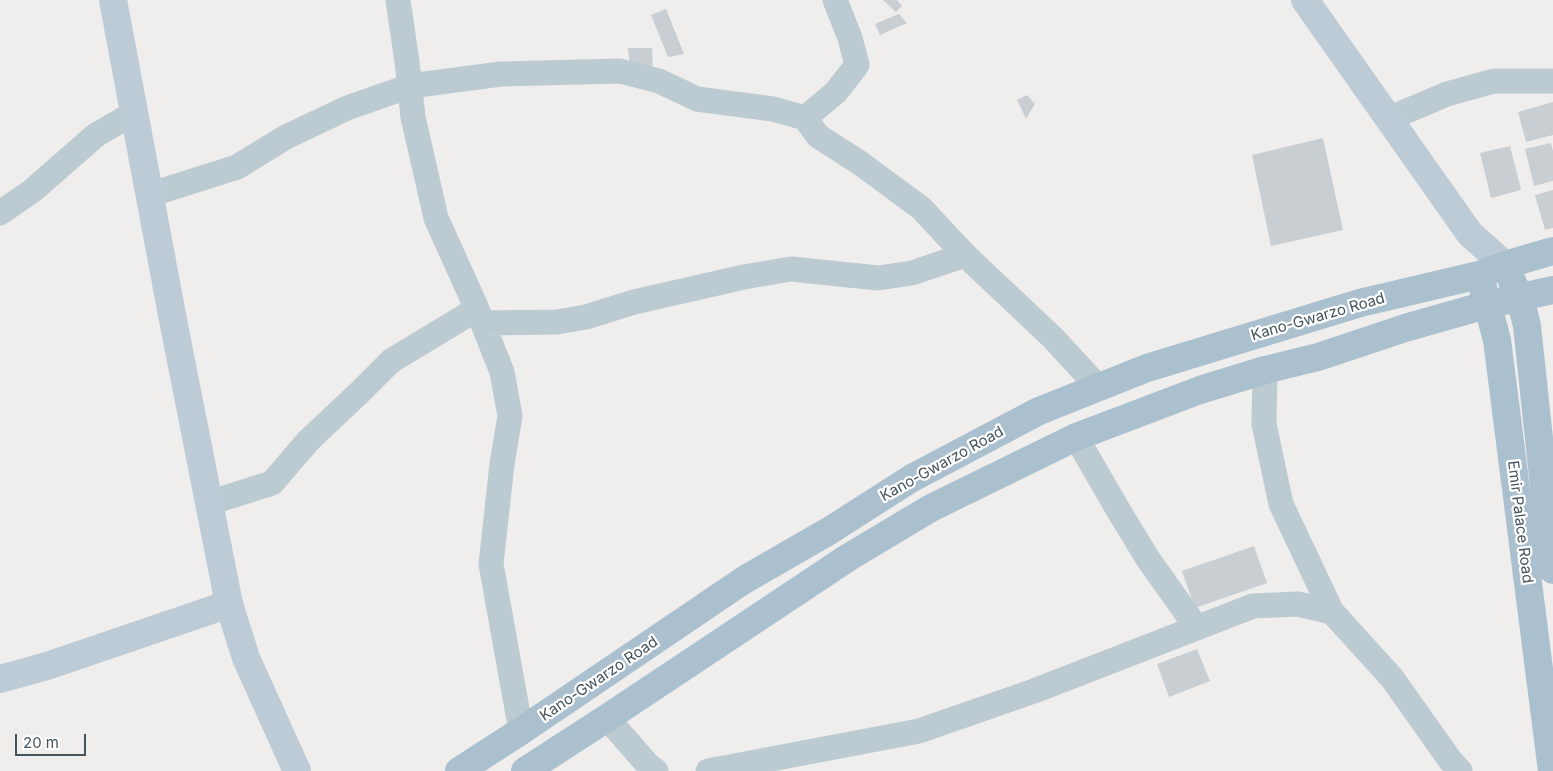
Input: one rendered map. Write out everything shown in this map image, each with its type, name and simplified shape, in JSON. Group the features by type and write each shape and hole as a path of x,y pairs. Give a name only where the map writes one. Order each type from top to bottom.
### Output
{"main road":[{"name":"Kano-Gwarzo Road","path":"459,771 744,580 829,531 912,478 1039,411 1147,368 1248,336 1360,304 1479,274 1553,251"},
{"name":"Emir Palace Road","path":"1505,265 1520,298 1527,326 1553,570"},
{"name":"Emir Palace Road","path":"1479,274 1497,340 1552,771"},
{"path":"525,771 841,562 931,508 1076,437 1200,390 1265,370 1318,357 1405,328 1486,305 1553,290"}],"street":[{"path":"113,0 229,604 246,658 297,771"},
{"path":"398,0 413,117 436,218 480,316 502,372 510,416 502,464 491,564 521,731"},
{"path":"805,118 836,92 856,65 850,38 835,0"},
{"path":"1304,0 1470,234 1505,265"},
{"path":"149,195 237,167 294,133 347,108 410,86 501,74 620,71 658,81 697,99 773,109 805,118 818,136 921,208 966,255 1040,326 1099,388"},
{"path":"1388,119 1447,94 1494,81 1553,81"},
{"path":"0,213 32,191 96,135 134,113"},
{"path":"1470,234 1479,274"},
{"path":"209,503 272,483 308,442 391,361 480,316 557,322 744,276 790,269 878,278 912,273 966,255"},
{"path":"1265,370 1264,424 1281,504 1332,612 1392,678 1450,760 1460,771"},
{"path":"1076,437 1148,559 1197,628"},
{"path":"0,679 48,666 229,604"},
{"path":"708,771 919,731 1034,691 1253,606 1298,604 1332,612"},
{"path":"607,718 656,771"}],"building":[{"path":"883,0 897,0 902,6 896,12"},
{"path":"666,9 684,54 668,57 651,15"},
{"path":"899,14 907,23 880,35 875,24"},
{"path":"628,48 652,48 653,71 630,67"},
{"path":"1027,95 1035,104 1026,119 1017,100"},
{"path":"1553,102 1553,135 1526,142 1518,112"},
{"path":"1323,138 1343,230 1271,246 1252,155"},
{"path":"1551,143 1553,151 1553,181 1534,186 1525,149"},
{"path":"1510,146 1521,190 1491,198 1480,153"},
{"path":"1553,190 1553,228 1545,230 1535,195"},
{"path":"1254,546 1267,583 1195,608 1182,571"},
{"path":"1197,649 1210,681 1169,697 1157,664"}]}
